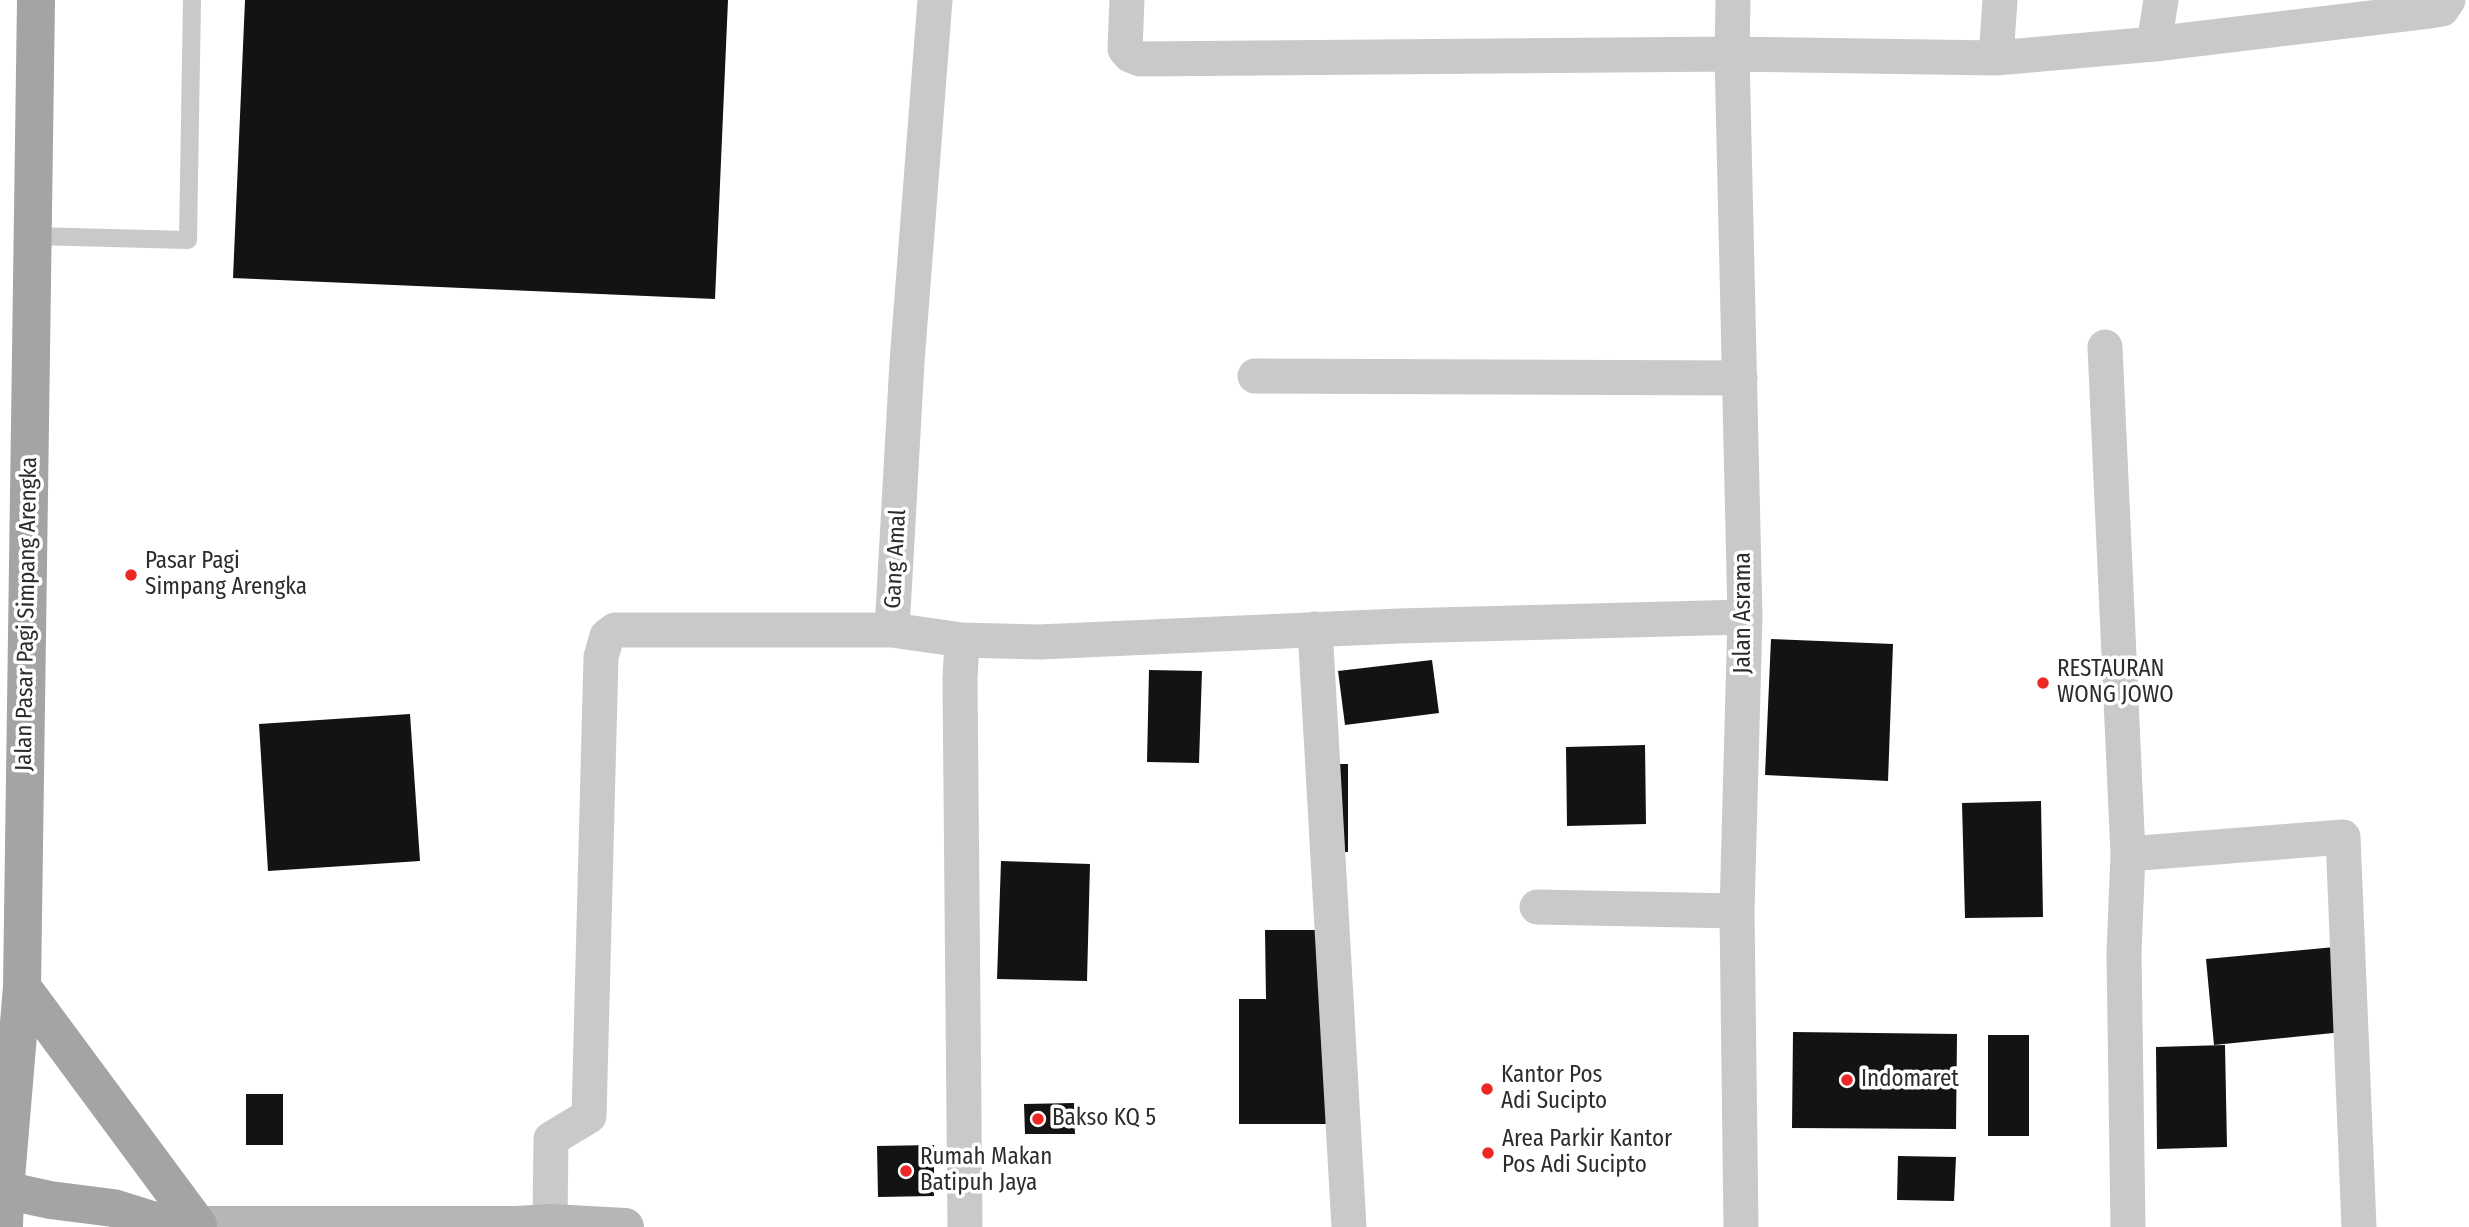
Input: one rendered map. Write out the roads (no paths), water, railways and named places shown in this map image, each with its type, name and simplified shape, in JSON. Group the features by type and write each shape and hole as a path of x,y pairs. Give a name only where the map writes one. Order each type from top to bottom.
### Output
{"main road":[{"name":"Jalan Pasar Pagi Simpang Arengka","path":"4,1227 2,1189 22,988 36,0"},
{"path":"22,988 172,1226"},
{"path":"2,1189 50,1200 113,1208 172,1226 550,1223 625,1227"}],"street":[{"name":"Gang Amal","path":"935,0 907,362 892,630 962,640 1039,642 1315,629 1745,617"},
{"path":"1127,0 1125,49 1130,55 1140,59 1731,54 1996,58 2154,44 2429,11 2442,9 2448,0"},
{"name":"Jalan Asrama","path":"1733,0 1731,54 1745,617 1737,911 1741,1227"},
{"path":"1996,58 2000,0"},
{"path":"2154,44 2161,0"},
{"path":"2105,347 2128,854 2124,953 2128,1227"},
{"path":"1255,376 1740,378"},
{"path":"1315,629 1349,1227"},
{"path":"550,1223 551,1139 589,1116 601,657 607,636 615,630 892,630"},
{"path":"962,640 960,680 965,1227"},
{"path":"2128,854 2343,837 2359,1227"},
{"path":"1537,907 1737,911"}],"lane":[{"path":"33,236 188,240 192,0"}],"place":[{"name":"Pasar Pagi Simpang Arengka","path":"131,575"},
{"name":"RESTAURAN WONG JOWO","path":"2043,683"},
{"name":"Indomaret","path":"1847,1080"},
{"name":"Kantor Pos Adi Sucipto","path":"1487,1089"},
{"name":"Bakso KQ 5","path":"1038,1119"},
{"name":"Area Parkir Kantor Pos Adi Sucipto","path":"1488,1153"},
{"name":"Rumah Makan Batipuh Jaya","path":"906,1171"}]}
